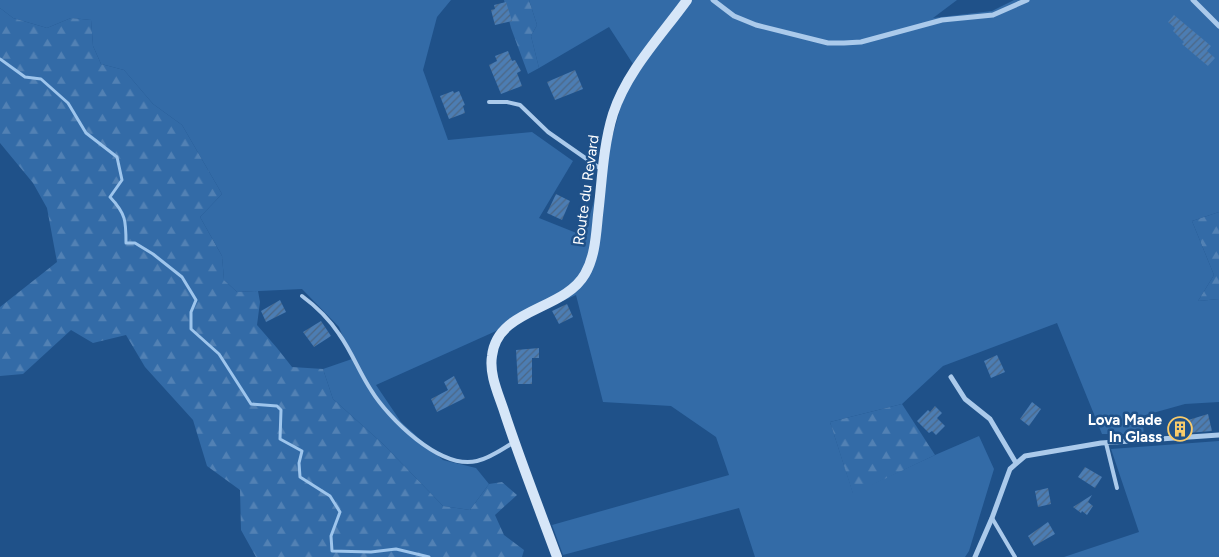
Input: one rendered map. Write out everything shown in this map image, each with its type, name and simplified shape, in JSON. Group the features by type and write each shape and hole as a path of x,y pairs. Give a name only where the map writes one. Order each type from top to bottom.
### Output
{"main road":[{"name":"Route du Revard","path":"557,557 514,442 494,380 492,355 494,345 508,326 519,318 559,298 580,282 590,263 596,237 608,139 613,115 619,99 629,79 687,0"}],"street":[{"path":"713,0 734,16 756,25 828,43 844,44 861,42 942,20 993,15 1027,0"},
{"path":"1194,0 1219,26"},
{"path":"951,377 965,399 990,419 1016,463"},
{"path":"975,557 1010,469 1025,456 1106,443 1219,434"}],"lane":[{"path":"489,102 520,104 548,132 604,171"},
{"path":"302,296 318,308 340,335 370,390 384,408 401,426 433,450 461,461 476,462 514,442"},
{"path":"1106,443 1117,488"},
{"path":"992,518 1015,557"}],"green space":[{"path":"0,0 451,0 437,17 423,70 448,140 532,132 573,161 539,218 584,236 633,64 609,27 539,68 531,36 537,25 529,0 957,0 933,18 992,11 1014,0 1219,0 1219,212 1192,221 1214,275 1198,301 1219,299 1219,402 1185,404 1142,416 1144,434 1102,434 1057,323 943,366 902,404 830,422 853,493 979,436 994,469 969,551 965,557 755,557 739,508 563,555 552,525 729,475 716,437 671,406 603,402 576,295 376,385 401,422 443,460 476,468 489,484 470,510 443,506 383,444 333,399 323,369 352,359 339,327 302,289 237,292 224,280 222,256 200,217 222,194 182,125 153,104 124,70 101,64 93,46 91,20 71,18 47,28 13,18 0,8"},
{"path":"504,0 529,0 537,25 531,36 539,68 528,74 511,28"},
{"path":"0,8 13,18 47,28 71,18 91,20 93,46 101,64 124,70 153,104 182,125 222,194 200,217 222,256 224,280 237,292 258,291 260,302 257,325 292,367 323,369 333,399 383,444 443,506 470,510 489,484 502,482 517,495 495,515 504,535 524,550 522,557 256,557 241,530 240,490 207,466 193,420 145,367 126,335 93,343 71,330 23,374 0,376 0,307 57,262 47,208 33,183 0,143"},
{"path":"1219,212 1219,299 1198,301 1214,275 1192,221"},
{"path":"902,404 935,455 853,494 830,422"},
{"path":"1219,441 1219,557 1064,557 1139,532 1111,449"}],"building":[{"path":"506,2 512,21 495,25 491,10 495,9 494,5"},
{"path":"1174,15 1211,46 1207,51 1215,58 1208,66 1182,44 1184,42 1173,31 1175,28 1168,22"},
{"path":"508,51 512,61 515,60 521,71 517,73 522,86 501,94 489,65 497,61 495,56"},
{"path":"575,70 583,89 555,100 547,82"},
{"path":"453,91 454,93 459,91 465,105 463,106 465,113 449,119 440,96"},
{"path":"556,194 570,201 562,220 547,213"},
{"path":"280,300 286,312 266,322 261,311"},
{"path":"567,304 573,317 559,324 552,311"},
{"path":"321,321 331,336 314,347 303,332"},
{"path":"539,348 539,358 532,358 532,384 518,384 516,350"},
{"path":"997,355 1005,372 991,378 984,361"},
{"path":"454,376 465,398 437,412 431,399 448,390 444,382"},
{"path":"1032,402 1041,409 1029,426 1020,419"},
{"path":"935,406 942,413 937,418 945,426 936,435 932,431 929,433 917,421"},
{"path":"1208,414 1212,431 1175,434 1173,419 1184,417 1185,421"},
{"path":"1085,467 1102,477 1095,488 1078,477"},
{"path":"1048,488 1051,504 1038,507 1035,491"},
{"path":"1092,495 1088,502 1093,506 1087,515 1073,507"},
{"path":"1048,522 1055,534 1034,546 1028,536"}],"waterway":[{"path":"0,59 25,77 41,79 68,103 86,133 117,157 122,180 110,197 124,218 126,243 135,243 153,254 182,277 196,300 191,312 191,329 219,354 251,404 277,406 281,410 280,439 302,451 299,463 300,477 330,496 340,512 331,536 332,551 371,552 396,549 429,557"}],"place":[{"name":"Lova Made In Glass","path":"1180,429"}]}
